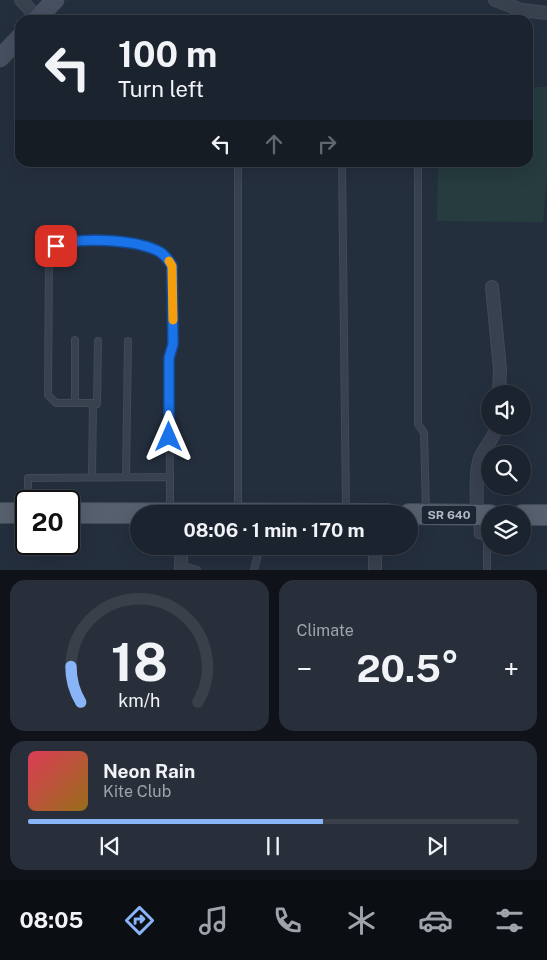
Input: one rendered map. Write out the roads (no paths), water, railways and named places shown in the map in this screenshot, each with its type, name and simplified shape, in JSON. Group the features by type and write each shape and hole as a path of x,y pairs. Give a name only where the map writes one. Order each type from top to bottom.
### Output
{"main road":[{"path":"0,513 15,513"},
{"path":"80,513 130,513"},
{"name":"SR 640","path":"418,514 481,515"},
{"path":"531,515 547,515"}],"street":[{"path":"21,0 34,15"},
{"path":"41,15 55,0"},
{"path":"495,0 521,10 547,13"},
{"path":"0,58 15,42"},
{"path":"492,286 500,369 499,385"},
{"path":"482,505 479,460 485,446 495,435"},
{"path":"181,555 181,568"},
{"path":"375,555 375,570"}],"lane":[{"path":"238,167 238,505"},
{"path":"342,167 346,505"},
{"path":"418,167 418,424 424,433 418,505"},
{"path":"98,341 97,404 56,402 48,396 48,258 51,252 56,246 72,241 110,242 156,249 163,254 172,266 173,344 169,358 170,505"},
{"path":"75,340 75,403"},
{"path":"126,477 128,341"},
{"path":"92,477 93,403"},
{"path":"28,490 28,478 170,477"},
{"path":"481,523 478,535 481,536"},
{"path":"254,570 258,555"},
{"path":"487,555 487,570"},
{"path":"181,568 197,570"}]}
